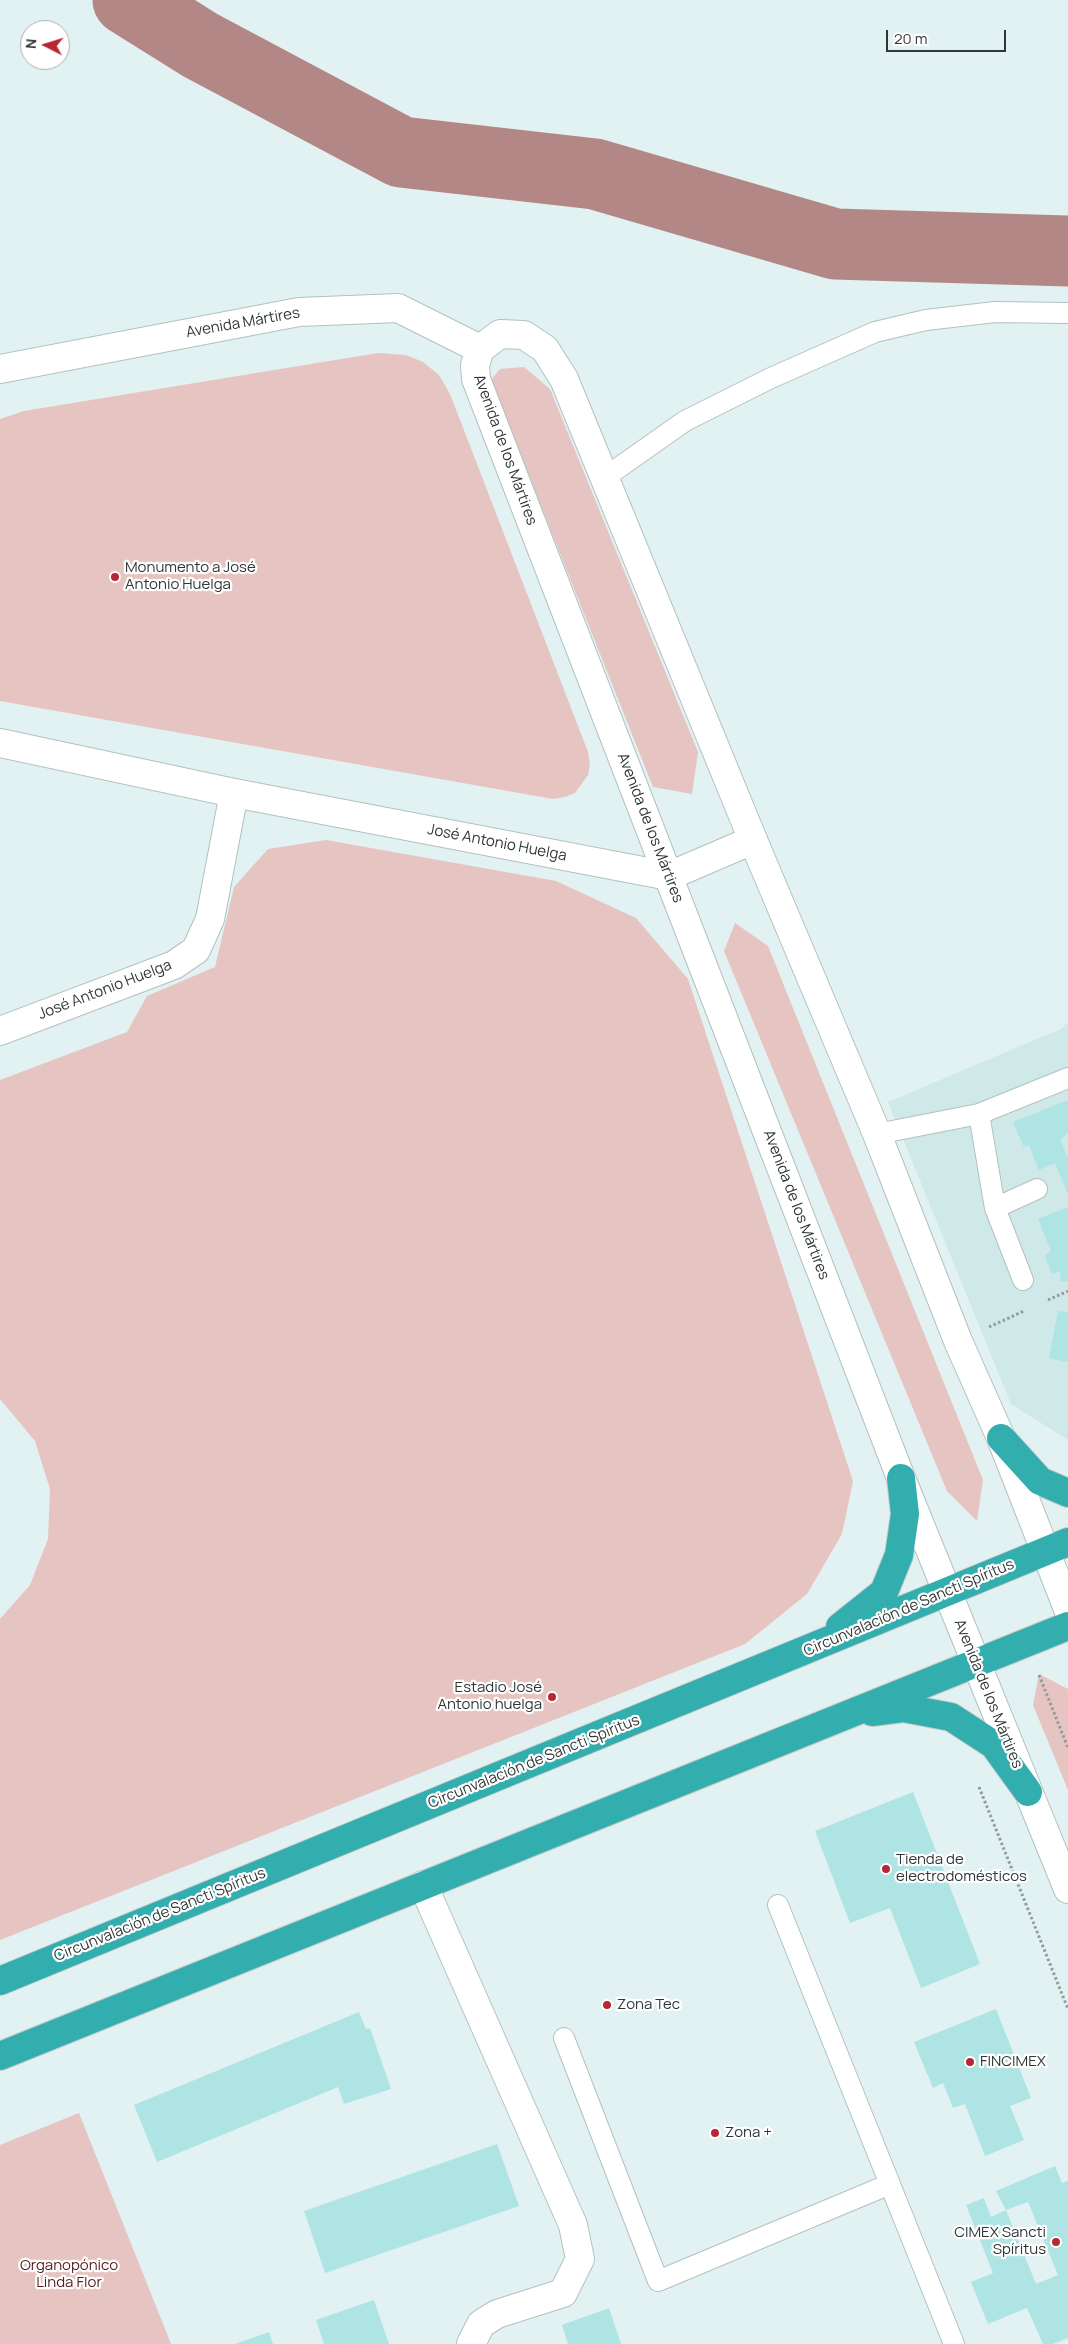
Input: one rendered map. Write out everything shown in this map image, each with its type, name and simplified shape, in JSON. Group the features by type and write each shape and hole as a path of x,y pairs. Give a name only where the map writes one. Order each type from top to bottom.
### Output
{"highway":[{"path":"1001,1438 1040,1480 1068,1493"},
{"path":"811,1649 884,1592 899,1556 905,1514 901,1478"},
{"name":"Circunvalación de Sancti Spíritus","path":"0,1981 811,1649 1056,1546"},
{"path":"0,2056 974,1662 1068,1626"},
{"path":"841,1716 903,1708 951,1717 994,1745 1028,1792"}],"street":[{"name":"Avenida Mártires","path":"0,369 299,312 398,308 480,348"},
{"path":"480,348 500,334 524,335 545,349 564,379 753,840 877,1134 958,1341 1001,1438 1056,1546 1068,1609"},
{"name":"Avenida de los Mártires","path":"480,348 475,365 476,379 901,1478 974,1662 1068,1889"},
{"name":"José Antonio Huelga","path":"0,743 234,793 668,876"},
{"name":"José Antonio Huelga","path":"0,1031 174,965 196,950 210,919 234,793"},
{"path":"668,876 753,840"},
{"path":"423,1885 573,2225 580,2260 563,2293 497,2314 481,2324 471,2344"}],"lane":[{"path":"604,478 685,421 771,378 875,332 926,320 995,312 1068,313"},
{"path":"877,1134 979,1114 1068,1078"},
{"path":"979,1114 995,1208 1023,1280"},
{"path":"995,1208 1037,1188"},
{"path":"778,1905 954,2344"},
{"path":"564,2038 658,2281 890,2184"}],"path":[{"path":"1043,1303 1068,1291"},
{"path":"958,1341 1026,1310"},
{"path":"1039,1674 1068,1748"},
{"path":"976,1781 1068,2009"}],"shaded area":[{"path":"1068,1022 1068,1440 1011,1404 888,1102 1061,1029"}],"green space":[{"path":"378,353 406,355 423,362 439,375 450,394 588,752 590,764 588,775 575,793 553,799 0,701 0,419 24,411"},
{"path":"524,367 550,389 698,752 692,794 653,787 491,380 500,369"},
{"path":"326,840 556,881 636,918 688,979 853,1481 842,1534 807,1594 745,1644 0,1940 0,1619 30,1585 48,1539 50,1489 35,1441 0,1399 0,1080 127,1032 147,996 215,967 234,887 268,849"},
{"path":"735,923 768,946 983,1480 977,1521 947,1491 724,951"},
{"path":"1039,1674 1068,1689 1068,1790 1033,1705"},
{"name":"Organopónico Linda Flor","path":"79,2113 171,2344 0,2344 0,2145"}],"building":[{"path":"1068,1100 1068,1133 1060,1140 1068,1158 1068,1194 1055,1163 1039,1170 1029,1145 1024,1147 1013,1122"},
{"path":"1068,1207 1068,1282 1060,1281 1061,1271 1052,1274 1045,1256 1051,1251 1038,1219"},
{"path":"1058,1311 1068,1312 1068,1362 1049,1358"},
{"name":"Tienda de electrodomésticos","path":"913,1792 980,1964 921,1988 890,1908 850,1923 815,1831"},
{"name":"FINCIMEX","path":"996,2009 1031,2098 1010,2106 1024,2140 985,2156 965,2104 953,2108 943,2083 933,2088 914,2042"},
{"path":"359,2012 366,2029 370,2028 391,2089 344,2104 338,2087 157,2162 134,2105"},
{"path":"497,2144 519,2206 325,2273 304,2211"},
{"path":"1055,2166 1062,2183 1068,2181 1068,2338 1053,2344 1043,2344 1027,2308 988,2324 971,2282 993,2273 966,2205 984,2198 991,2217 1006,2210 996,2191","holes":["1028,2202 1058,2275 1036,2284 1006,2210"]},
{"path":"374,2300 389,2344 324,2344 316,2320"},
{"path":"609,2308 621,2344 568,2344 562,2325"},
{"path":"269,2332 273,2344 235,2344"}],"waterway":[{"path":"128,0 200,45 401,152 595,174 835,244 1068,251"}],"place":[{"name":"Monumento a José Antonio Huelga","path":"115,577"},
{"name":"Estadio José Antonio huelga","path":"552,1697"},
{"name":"Tienda de electrodomésticos","path":"886,1869"},
{"name":"Zona Tec","path":"607,2005"},
{"name":"FINCIMEX","path":"970,2062"},
{"name":"Zona +","path":"715,2133"},
{"name":"CIMEX Sancti Spíritus","path":"1056,2242"}]}
